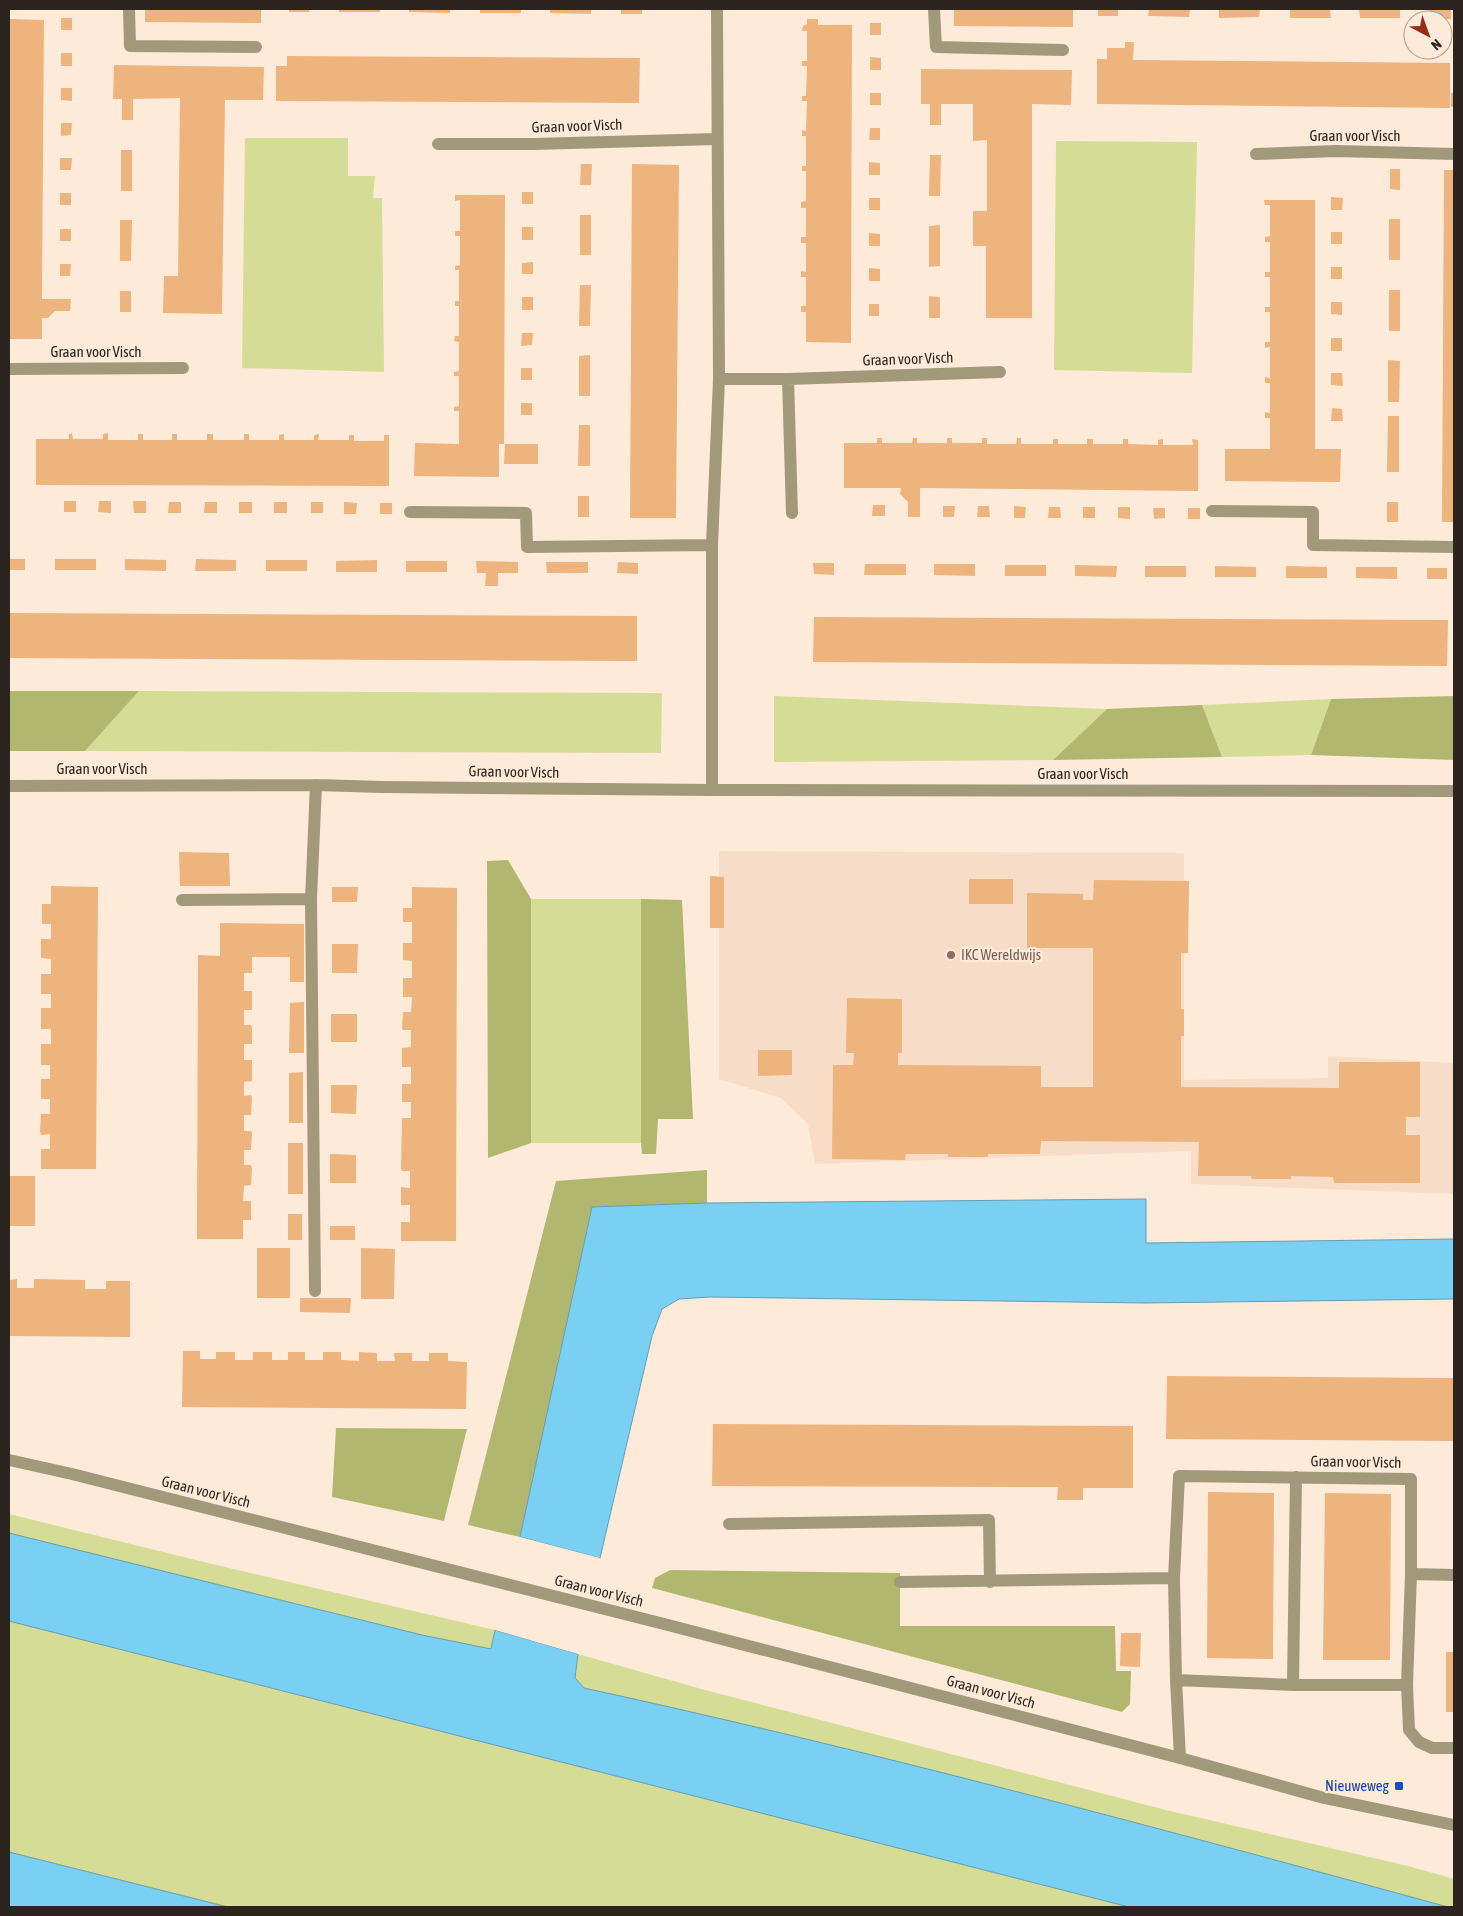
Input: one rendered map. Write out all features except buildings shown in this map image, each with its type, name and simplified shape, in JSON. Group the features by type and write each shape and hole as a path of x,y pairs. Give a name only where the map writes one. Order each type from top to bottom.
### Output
{"street":[{"path":"129,9 130,46 256,47"},
{"path":"712,790 712,545 718,379 716,9"},
{"path":"934,9 936,48 1063,50"},
{"name":"Graan voor Visch","path":"438,144 534,144 717,139"},
{"name":"Graan voor Visch","path":"1256,154 1336,151 1454,154"},
{"name":"Graan voor Visch","path":"9,369 183,368"},
{"name":"Graan voor Visch","path":"718,379 788,379 1000,372"},
{"path":"788,379 792,513"},
{"path":"1212,511 1313,512 1313,545 1454,547"},
{"path":"410,512 526,513 527,547 712,545"},
{"path":"315,1291 312,899 316,785"},
{"name":"Graan voor Visch","path":"9,786 316,785 712,790 1454,791"},
{"path":"182,900 312,899"},
{"name":"Graan voor Visch","path":"9,1460 72,1474 628,1615 1180,1758 1324,1798 1454,1825"},
{"name":"Graan voor Visch","path":"1180,1758 1174,1578 1179,1476 1410,1479 1411,1574 1407,1685 1409,1730 1419,1742 1432,1748 1454,1748"},
{"name":"Graan voor Visch","path":"1293,1685 1296,1477"},
{"path":"729,1524 989,1520 990,1582"},
{"path":"1411,1574 1454,1575"},
{"path":"900,1582 1174,1578"},
{"path":"1176,1680 1293,1685 1407,1685"}],"shaded area":[{"name":"IKC Wereldwijs","path":"719,851 1184,853 1184,1080 1328,1078 1328,1056 1454,1063 1454,1194 1191,1184 1191,1151 815,1164 808,1124 781,1098 719,1079"}],"green space":[{"path":"245,138 348,138 348,176 375,176 373,198 382,198 384,372 242,368"},
{"path":"1056,141 1197,142 1192,373 1054,370"},
{"path":"9,691 139,691 85,751 9,751"},
{"path":"139,691 662,693 661,753 85,751"},
{"path":"774,696 1107,709 1053,760 774,762"},
{"path":"1454,696 1454,760 1311,755 1331,699"},
{"path":"1331,699 1311,755 1222,757 1202,705"},
{"path":"1202,705 1222,757 1053,760 1107,709"},
{"path":"508,860 531,899 531,1143 488,1158 487,861"},
{"path":"531,899 641,899 641,1143 531,1143"},
{"path":"641,899 682,900 693,1119 658,1119 656,1154 642,1154 641,1143"},
{"path":"707,1170 707,1203 592,1207 520,1537 468,1525 556,1181"},
{"path":"336,1428 467,1429 444,1521 332,1497"},
{"path":"9,1514 212,1564 495,1630 491,1649 422,1635 9,1533"},
{"path":"670,1570 900,1573 900,1626 1115,1626 1116,1671 1131,1671 1130,1704 1122,1712 652,1588 655,1578"},
{"path":"9,1621 1129,1907 228,1907 9,1852"},
{"path":"578,1654 705,1690 1166,1810 1408,1866 1454,1879 1454,1907 1448,1907 909,1764 584,1688 575,1678"}],"water":[{"path":"1146,1199 1146,1243 1454,1239 1454,1299 1145,1303 710,1297 679,1299 662,1309 652,1336 600,1558 520,1537 592,1207 707,1203"},
{"path":"9,1533 422,1635 491,1649 495,1630 578,1654 575,1678 584,1688 909,1764 1448,1907 1129,1907 9,1621"},
{"path":"9,1852 228,1907 9,1907"}],"pier":[{"path":"520,1537 600,1558 600,1561 519,1539"},
{"path":"496,1628 578,1651 578,1654 495,1630"}],"place":[{"name":"IKC Wereldwijs","path":"951,955"},
{"name":"Nieuweweg","path":"1399,1786"}]}
